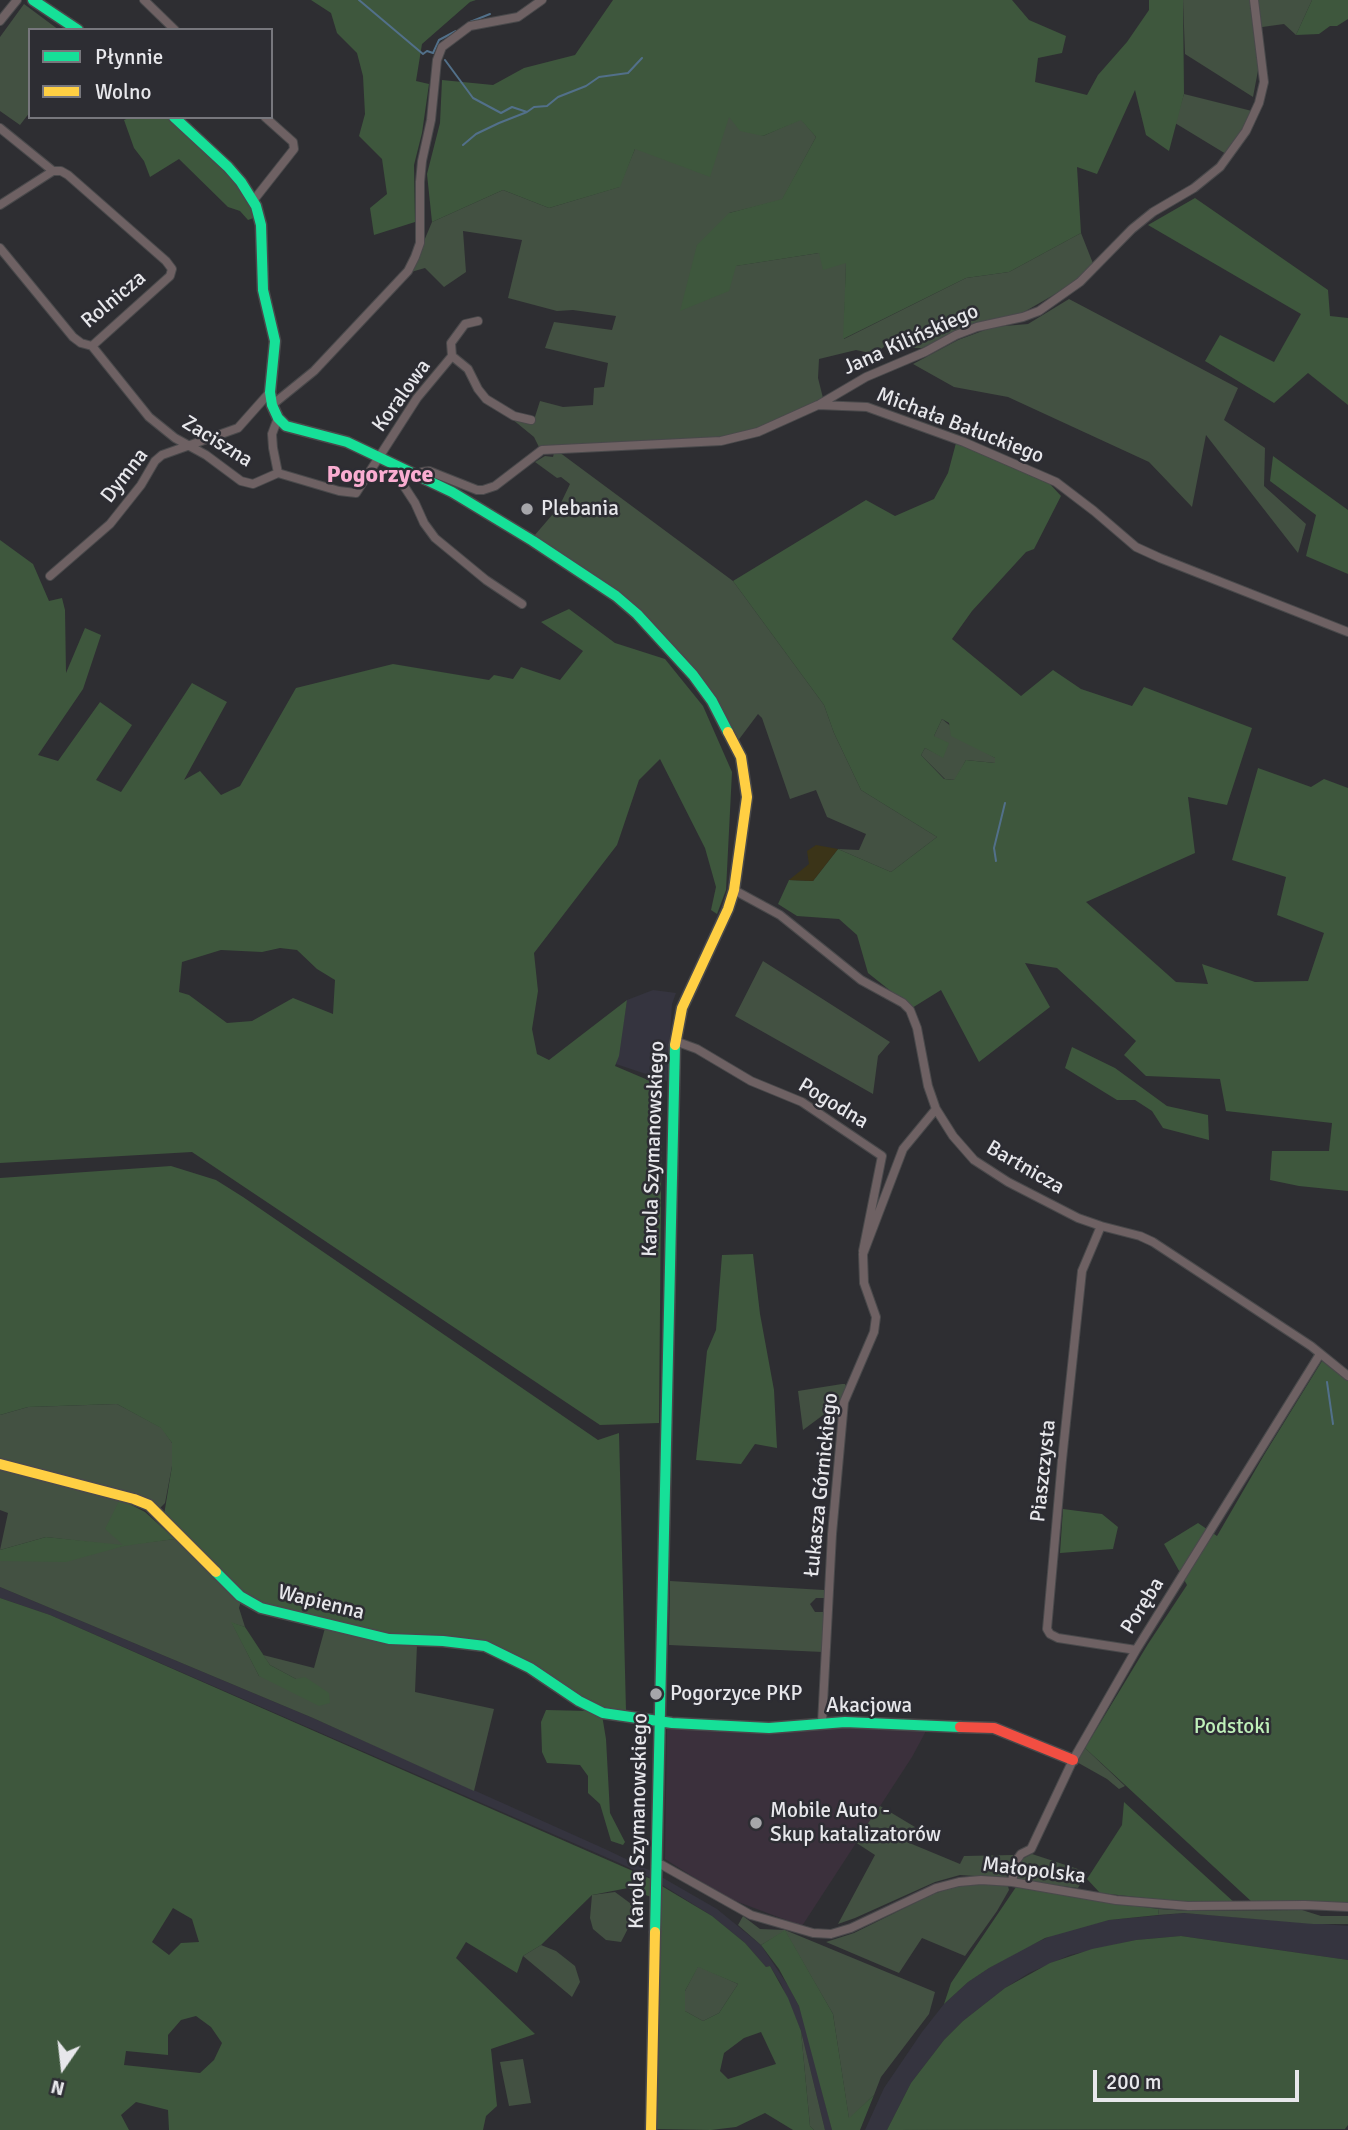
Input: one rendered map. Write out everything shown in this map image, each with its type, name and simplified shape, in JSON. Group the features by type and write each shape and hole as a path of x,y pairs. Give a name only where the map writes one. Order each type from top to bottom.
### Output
{"street":[{"path":"0,21 17,0"},
{"path":"33,0 75,28"},
{"path":"144,0 173,28"},
{"path":"272,405 314,371 411,264 420,243 420,182 431,120 437,60 442,47 470,26 518,16 542,0"},
{"name":"Jana Kilińskiego","path":"818,405 866,377 925,352 956,335 976,327 1023,317 1051,303 1080,282 1132,229 1153,212 1194,188 1220,167 1246,131 1259,103 1264,82 1254,0"},
{"path":"176,119 241,182 253,201 261,225 263,290 275,341 270,392 278,418 272,433 278,472"},
{"path":"253,201 294,149 293,142 267,119"},
{"path":"0,128 53,171 0,205"},
{"name":"Rolnicza","path":"0,248 73,337 81,343 92,345 170,276 173,269 166,261 68,175 53,171"},
{"name":"Koralowa","path":"380,457 417,398 452,355 452,343 465,324 478,321"},
{"name":"Zaciszna","path":"92,345 149,418 175,438 220,464 241,481 253,484 278,472 339,491 356,493 380,457"},
{"name":"Koralowa","path":"452,355 468,369 486,399 514,416 531,420"},
{"name":"Dymna","path":"50,576 110,524 141,485 155,461 173,450 239,428 270,392"},
{"name":"Michała Bałuckiego","path":"420,476 422,472 429,471 471,487 484,489 495,486 542,450 721,441 758,432 818,405 852,405 881,411 1010,461 1056,482 1094,510 1136,547 1348,632"},
{"name":"Karola Szymanowskiego","path":"278,418 286,426 347,442 420,476 492,515 615,596 637,614 693,675 712,701 741,757 746,775 747,797 734,890 725,916 688,993 675,1041 651,2130"},
{"path":"400,467 398,477 435,538 486,580 522,604"},
{"name":"Bartnicza","path":"734,890 780,915 861,980 903,1003 910,1010 922,1044 925,1071 936,1109 953,1136 974,1160 1078,1218 1153,1242 1311,1346 1348,1377"},
{"name":"Pogodna","path":"675,1041 697,1049 751,1081 802,1102 882,1156 862,1247 863,1254"},
{"name":"Łukasza Górnickiego","path":"822,1723 831,1548 844,1402 875,1328 875,1310 863,1274 863,1254 903,1149 936,1109"},
{"name":"Piaszczysta","path":"1101,1226 1082,1271 1047,1629 1058,1638 1136,1650"},
{"name":"Poręba","path":"1012,1882 1016,1861 1021,1854 1031,1849 1073,1760 1136,1650 1320,1354"},
{"name":"Wapienna","path":"0,1464 149,1505 240,1596 261,1608 389,1640 443,1640 485,1646 530,1668 603,1713 660,1720"},
{"name":"Akacjowa","path":"660,1720 672,1723 769,1728 861,1722 994,1728 1073,1760"},
{"name":"Małopolska","path":"657,1864 662,1864 751,1915 813,1933 831,1934 851,1928 936,1888 981,1880 1012,1882 1116,1900 1188,1906 1306,1905 1348,1908"}],"shaded area":[{"path":"653,990 676,993 672,1004 667,1081 616,1064 627,1000"},
{"path":"0,1587 313,1718 605,1849 651,1871 717,1909 761,1945 799,2006 832,2130 825,2130 801,2031 781,1984 770,1966 766,1967 745,1943 712,1916 651,1878 617,1862 50,1615 0,1598"},
{"path":"667,1725 821,1726 926,1731 912,1757 802,1926 725,1897 665,1859"},
{"path":"1184,1913 1348,1926 1348,1960 1181,1936 1136,1940 1070,1955 1029,1973 963,2021 944,2040 911,2083 887,2130 865,2130 884,2088 922,2032 944,2004 968,1982 1024,1948 1062,1931 1109,1920"}],"green space":[{"path":"311,0 476,0 470,2 422,44 416,81 429,84 414,165 415,222 374,235 370,208 387,194 382,159 359,136 365,114 363,76 357,53 337,33 331,13"},
{"path":"613,0 1012,0 1029,20 1066,36 1062,53 1038,58 1035,82 1087,95 1098,75 1127,42 1149,10 1149,0 1183,0 1184,94 1169,151 1146,135 1135,90 1097,174 1077,167 1081,233 1009,272 966,278 843,339 846,263 823,270 819,253 736,266 729,291 680,311 697,245 729,213 782,199 816,137 801,120 763,136 740,131 729,117 710,177 635,149 620,187 549,208 503,190 432,222 427,174 440,123 442,80 493,85 524,68 575,55"},
{"path":"1183,0 1312,0 1296,35 1284,24 1255,28 1260,60 1253,97 1185,54"},
{"path":"1312,0 1348,0 1348,19 1319,34 1296,35"},
{"path":"24,4 56,28 28,28 28,115 20,125 0,111 0,37"},
{"path":"1184,94 1252,111 1226,154 1175,123"},
{"path":"729,116 763,136 801,119 816,137 782,200 729,213 735,266 819,253 846,263 844,339 966,278 1009,272 1081,233 1094,266 1064,289 1017,316 975,323 922,348 911,348 898,336 872,356 870,353 856,350 819,359 818,378 823,398 739,435 539,447 534,437 512,419 533,423 540,401 563,407 593,405 594,388 604,387 608,363 545,348 554,322 612,330 616,316 573,310 557,311 508,298 522,240 463,231 466,272 444,287 425,268 411,272 432,222 503,190 549,208 619,187 635,149"},
{"path":"172,119 243,190 256,217 248,220 240,211 228,207 179,159 150,177 144,161 134,148 124,120"},
{"path":"1195,198 1328,290 1330,316 1348,318 1348,405 1308,373 1274,403 1205,361 1220,335 1274,362 1301,314 1148,225"},
{"path":"1069,299 1238,388 1224,420 1265,448 1264,486 1306,524 1298,553 1206,435 1192,507 1149,462 1008,397 954,387 913,364 958,340 993,327 1028,324"},
{"path":"956,443 1050,484 1061,496 1034,549 1026,552 972,611 952,639 1021,696 1053,670 1081,689 1132,706 1144,687 1252,728 1227,805 1188,797 1195,853 1086,902 1176,982 1208,984 1202,964 1255,982 1308,981 1324,933 1277,915 1286,877 1232,860 1258,768 1311,787 1324,779 1348,788 1348,1191 1270,1180 1272,1151 1329,1151 1332,1123 1226,1111 1220,1079 1146,1076 1124,1055 1136,1041 1057,968 1025,963 1050,1007 979,1062 941,990 912,1008 868,973 857,935 839,919 797,916 778,904 789,880 813,881 838,849 891,872 937,837 861,790 824,705 733,581 866,500 895,516 934,499 948,473","holes":["942,719 949,723 951,736 995,758 995,763 966,760 954,780 944,779 921,755 925,748 943,758 949,743 934,736"]},
{"path":"559,452 733,581 824,705 861,790 937,837 891,872 838,849 859,850 866,834 827,817 816,790 790,799 762,718 758,714 737,742 696,670 684,656 643,616 534,536 559,507 570,484 535,462 545,456 553,457 554,453"},
{"path":"1273,456 1348,510 1348,574 1306,556 1316,515 1270,481"},
{"path":"0,540 33,564 49,601 62,598 65,610 66,673 85,628 101,635 83,689 38,755 58,761 100,702 132,725 96,780 121,792 192,683 227,702 184,780 200,771 221,795 240,786 296,688 393,664 489,680 494,675 513,679 521,667 560,680 583,651 541,622 569,609 615,643 665,659 703,706 732,772 726,890 717,914 711,910 716,887 705,848 660,759 639,780 617,845 534,953 538,991 532,1029 537,1054 549,1060 627,1000 619,1056 615,1066 662,1086 659,1423 600,1425 192,1152 0,1163","holes":["221,950 297,950 317,969 335,980 333,1014 293,998 252,1021 227,1023 189,995 179,992 182,962"]},
{"path":"942,719 975,746 995,758 995,763 966,760 955,780 945,779 921,755 925,748 943,757 934,736"},
{"path":"763,961 890,1042 878,1056 873,1094 735,1016"},
{"path":"1072,1047 1115,1068 1167,1106 1208,1115 1209,1140 1163,1128 1152,1111 1135,1100 1117,1100 1065,1068"},
{"path":"171,1166 216,1180 243,1197 598,1440 619,1433 626,1711 603,1710 583,1701 516,1655 485,1643 387,1636 261,1604 243,1593 164,1515 172,1466 172,1443 161,1428 117,1404 28,1407 0,1415 0,1178"},
{"path":"753,1254 760,1314 774,1390 777,1448 755,1444 741,1464 696,1460 707,1351 716,1330 722,1255"},
{"name":"Podstoki","path":"1322,1361 1348,1381 1348,1904 1252,1902 1085,1748 1187,1585 1164,1544 1198,1523 1217,1536"},
{"path":"845,1384 847,1388 842,1401 803,1430 798,1391"},
{"path":"117,1404 162,1428 172,1443 172,1466 165,1503 159,1509 0,1461 0,1415 28,1407"},
{"path":"0,1468 120,1499 118,1507 124,1545 175,1539 241,1601 239,1608 245,1627 232,1623 259,1676 296,1679 270,1665 263,1655 314,1668 325,1628 417,1645 415,1692 494,1709 474,1791 313,1718 0,1587 0,1561 31,1561 122,1546 46,1537 0,1550 8,1513 0,1510"},
{"path":"120,1499 145,1512 175,1539 124,1546 66,1562 0,1561 0,1550 46,1537 123,1545 105,1529"},
{"path":"1063,1509 1102,1514 1118,1527 1113,1549 1060,1553"},
{"path":"670,1581 824,1590 824,1598 816,1598 810,1604 815,1612 824,1612 823,1652 669,1645"},
{"path":"0,1598 50,1615 651,1879 651,1897 628,1888 592,1895 541,1945 523,1956 517,1973 466,1942 456,1958 535,2034 491,2049 497,2106 486,2116 483,2130 169,2130 168,2110 136,2102 121,2115 129,2130 0,2130","holes":["173,1908 192,1919 199,1942 181,1943 169,1955 152,1942","196,2016 211,2027 222,2043 214,2060 200,2073 124,2065 126,2051 168,2055 168,2035 181,2020"]},
{"path":"231,1622 245,1627 270,1665 296,1679 305,1677 329,1693 330,1703 319,1706 259,1676"},
{"path":"546,1710 589,1711 602,1715 610,1813 625,1842 623,1845 611,1841 600,1804 588,1793 588,1776 580,1765 547,1763 542,1752 541,1722"},
{"path":"1085,1748 1125,1786 1119,1789 1075,1761"},
{"path":"1124,1802 1236,1904 1182,1902 1100,1893 1087,1879 1122,1825"},
{"path":"880,1806 915,1827 907,1842 960,1864 964,1856 1013,1855 1010,1875 1004,1878 960,1875 935,1882 838,1924 875,1855 855,1842"},
{"path":"1032,1854 1087,1872 1078,1888 1018,1881 1015,1877 1020,1860"},
{"path":"660,1885 712,1916 745,1943 766,1967 770,1966 788,1998 801,2031 810,2126 814,2130 793,2130 765,2113 736,2127 711,2130 656,2129","holes":["698,1967 738,1984 719,2013 703,2021 685,2011 685,1991","761,2032 776,2064 728,2079 720,2071 724,2053 744,2038"]},
{"path":"957,1886 1008,1886 1009,1890 965,1956 922,1938 899,1973 826,1942 854,1933 933,1894"},
{"path":"1016,1887 1159,1909 1158,1915 1109,1920 1045,1938 989,1968 968,1982 944,2004 951,1983"},
{"path":"615,1892 638,1909 621,1942 606,1940 593,1929 590,1918 592,1895"},
{"path":"1159,1909 1302,1910 1321,1916 1348,1916 1348,1924 1313,1924 1184,1913 1158,1915"},
{"path":"743,1916 760,1929 785,1930 935,1992 929,2014 881,2077 874,2095 849,2119 833,2014 785,1931 761,1945 738,1925"},
{"path":"785,1930 833,2014 849,2118 874,2095 860,2130 832,2130 799,2006 779,1969 761,1945"},
{"path":"1181,1936 1348,1960 1348,2125 1345,2129 887,2130 911,2083 944,2040 963,2021 1005,1988 1050,1963 1092,1949 1136,1940"},
{"path":"541,1945 556,1951 575,1966 580,1982 572,1997 523,1956"},
{"path":"698,1966 738,1984 719,2013 703,2021 685,2011 685,1991"},
{"path":"801,2031 825,2130 814,2130 810,2126"},
{"path":"523,2059 531,2103 509,2106 500,2062"}],"sand":[{"path":"816,845 838,849 813,881 789,880 809,864 807,851"}],"waterway":[{"path":"359,0 423,54 427,51 433,53 439,40 456,31"},
{"path":"470,22 490,14"},
{"path":"463,145 476,134 534,107 547,106 558,97 586,86 599,77 628,73 642,58"},
{"path":"445,60 473,98 501,113 512,107 527,112"},
{"path":"996,861 994,848 1005,803"},
{"path":"1327,1382 1333,1424"}],"traffic: fast":[{"path":"33,0 75,28"},
{"path":"176,119 228,167 256,206 261,225 263,290 275,341 270,392 278,418 286,426 347,442 452,492 616,596 637,614 693,675 712,701 728,732"},
{"path":"655,1932 675,1045"},
{"path":"216,1572 240,1596 261,1608 389,1639 485,1646 530,1668 579,1701 603,1713 672,1723 769,1728 845,1722 960,1727"}],"traffic: slow":[{"path":"675,1045 682,1008 728,909 734,890 747,797 741,757 728,732"},
{"path":"0,1464 149,1505 216,1572"},
{"path":"651,2130 655,1932"}],"traffic: jam":[{"path":"960,1727 994,1728 1073,1760"}],"place":[{"name":"Plebania","path":"527,509"},
{"name":"Pogorzyce PKP","path":"656,1694"},
{"name":"Mobile Auto - Skup katalizatorów","path":"756,1823"}],"district":[{"name":"Pogorzyce","path":"380,476"}]}
